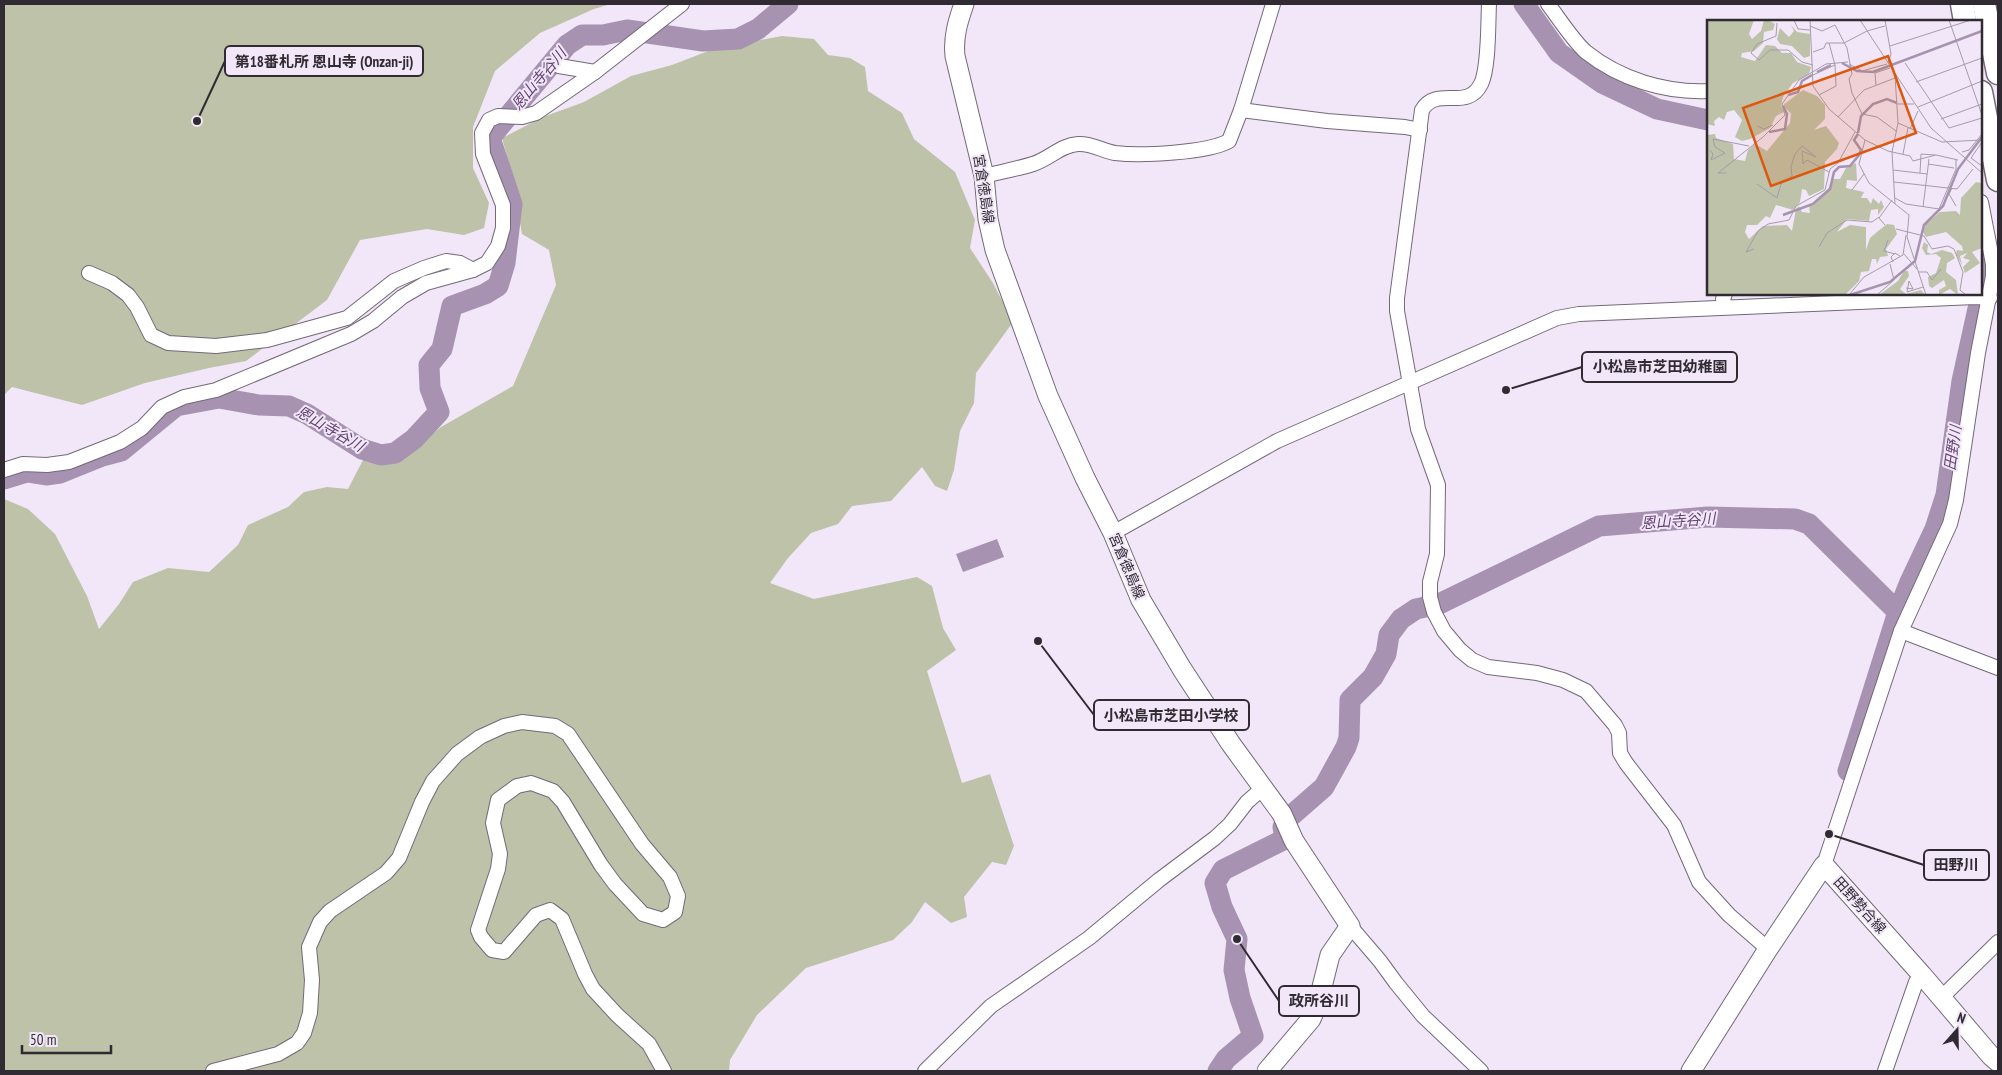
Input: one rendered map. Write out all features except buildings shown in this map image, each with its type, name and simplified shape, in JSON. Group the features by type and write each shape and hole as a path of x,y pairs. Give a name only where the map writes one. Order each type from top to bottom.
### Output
{"highway":[{"path":"1962,4 1965,20"},
{"path":"1984,4 1998,73"},
{"path":"1982,93 1998,180"}],"main road":[{"name":"宮倉徳島線","path":"964,4 955,35 955,56 984,176 988,219 995,250 1048,396 1085,478 1113,533 1141,600 1182,669 1231,744 1282,814 1294,841 1350,926"},
{"name":"田野勢合線","path":"1691,1071 1824,865 1919,977 1941,998 1998,1062"},
{"path":"1267,1071 1311,1019 1318,1003 1330,955 1350,926"}],"street":[{"path":"4,470 23,464 47,465 69,462 120,442 142,428 162,407 184,397 216,390 351,334 373,321 402,297 426,282 473,270 487,263 498,246 503,228 503,205 483,154 482,133 489,120 498,116 522,116 536,113 595,72 682,4"},
{"path":"984,176 1033,164 1065,146 1079,144 1116,153 1186,151 1222,145 1229,141 1241,110 1273,4"},
{"path":"1489,4 1485,72 1481,84 1474,93 1462,98 1433,99 1422,110 1397,298 1397,311 1411,381 1418,429 1438,485 1437,554 1430,582 1432,606 1444,632 1472,660 1488,668 1537,673 1563,680 1586,691 1598,703 1619,733 1620,753 1626,764 1674,825 1699,882 1729,915 1768,949"},
{"path":"1548,4 1585,51 1620,74 1659,87 1690,92 1707,91"},
{"path":"559,66 595,72"},
{"path":"1982,93 1998,83"},
{"path":"1241,110 1328,122 1405,127 1420,130"},
{"path":"1824,865 1901,631 1950,524 1956,500 1978,353 1983,298 1993,264 1982,207"},
{"path":"89,274 112,284 128,295 137,307 151,335 168,342 216,346 266,340 347,318 394,282 424,268 446,261 460,262 473,270"},
{"path":"1113,533 1277,441 1556,318 1579,314 1725,300 1983,298"},
{"path":"1901,631 1998,668"},
{"path":"213,1071 278,1054 297,1043 304,1033 310,1013 312,980 309,947 320,922 330,911 386,873 399,858 422,802 433,781 457,754 480,736 504,726 522,722 555,726 568,734 617,809 642,844 670,877 678,896 675,912 663,920 643,914 605,871 563,802 553,791 531,783 517,786 498,800 493,823 500,854 498,869 478,930 480,937 492,950 504,952 536,915 550,910 562,919 593,989 617,1015 649,1044 664,1071"},
{"path":"925,1071 991,1006 1089,938 1159,880 1215,838 1230,824 1247,802 1263,788"},
{"path":"1350,926 1423,1016 1482,1071"},
{"path":"1941,998 1998,942"},
{"path":"1885,1071 1919,977"}],"green space":[{"path":"4,4 611,4 594,9 540,33 495,71 473,127 473,168 489,203 484,228 464,235 427,229 360,240 327,300 246,361 145,383 82,405 12,387 4,395"},
{"path":"782,36 814,39 828,55 850,58 865,67 868,91 902,113 914,139 955,172 975,220 970,248 993,283 1013,322 976,373 974,403 960,431 954,470 947,491 935,486 922,467 891,501 852,506 838,524 811,533 788,558 770,583 814,599 917,577 932,586 943,628 956,650 927,671 962,783 990,774 1014,846 1006,865 992,862 964,897 967,917 951,923 925,902 912,922 893,940 806,968 757,1015 730,1060 729,1071 4,1071 4,499 28,509 55,534 87,596 99,629 119,604 133,582 168,568 209,572 238,545 248,525 288,507 304,492 327,487 348,489 363,460 402,457 441,427 513,386 556,285 549,250 522,234 511,171 502,138 543,117 584,102 631,76 672,65 716,48"}],"shaded area":[{"path":"997,539 1004,557 963,572 956,554"}],"waterway":[{"name":"恩山寺谷川","path":"4,479 27,472 46,475 60,473 102,456 121,451 176,406 219,398 259,405 289,406 307,414 362,449 381,455 395,453 414,439 439,412 430,388 429,365 442,349 452,306 485,294 498,286 505,263 512,204 490,138 567,45 582,35 603,35 627,30 703,41 738,39 758,29 788,4"},
{"path":"1524,4 1559,53 1602,83 1657,109 1707,120"},
{"name":"田野川","path":"1982,250 1985,264 1982,291"},
{"name":"田野川","path":"1848,771 1898,612 1935,529 1946,495 1962,381 1981,295"},
{"name":"恩山寺谷川","path":"1292,815 1324,787 1349,738 1350,700 1373,677 1386,654 1389,635 1401,619 1416,609 1439,604 1599,526 1708,517 1795,519 1809,524 1898,612"},
{"path":"1218,1071 1226,1059 1253,1036 1240,998 1234,970 1237,939 1222,907 1215,883 1223,870 1285,839 1283,827"}],"place":[{"name":"第18番札所 恩山寺 (Onzan-ji)","path":"197,121"},
{"name":"小松島市芝田幼稚園","path":"1506,390"},
{"name":"小松島市芝田小学校","path":"1038,641"},
{"name":"田野川","path":"1829,834"},
{"name":"政所谷川","path":"1237,939"}]}
